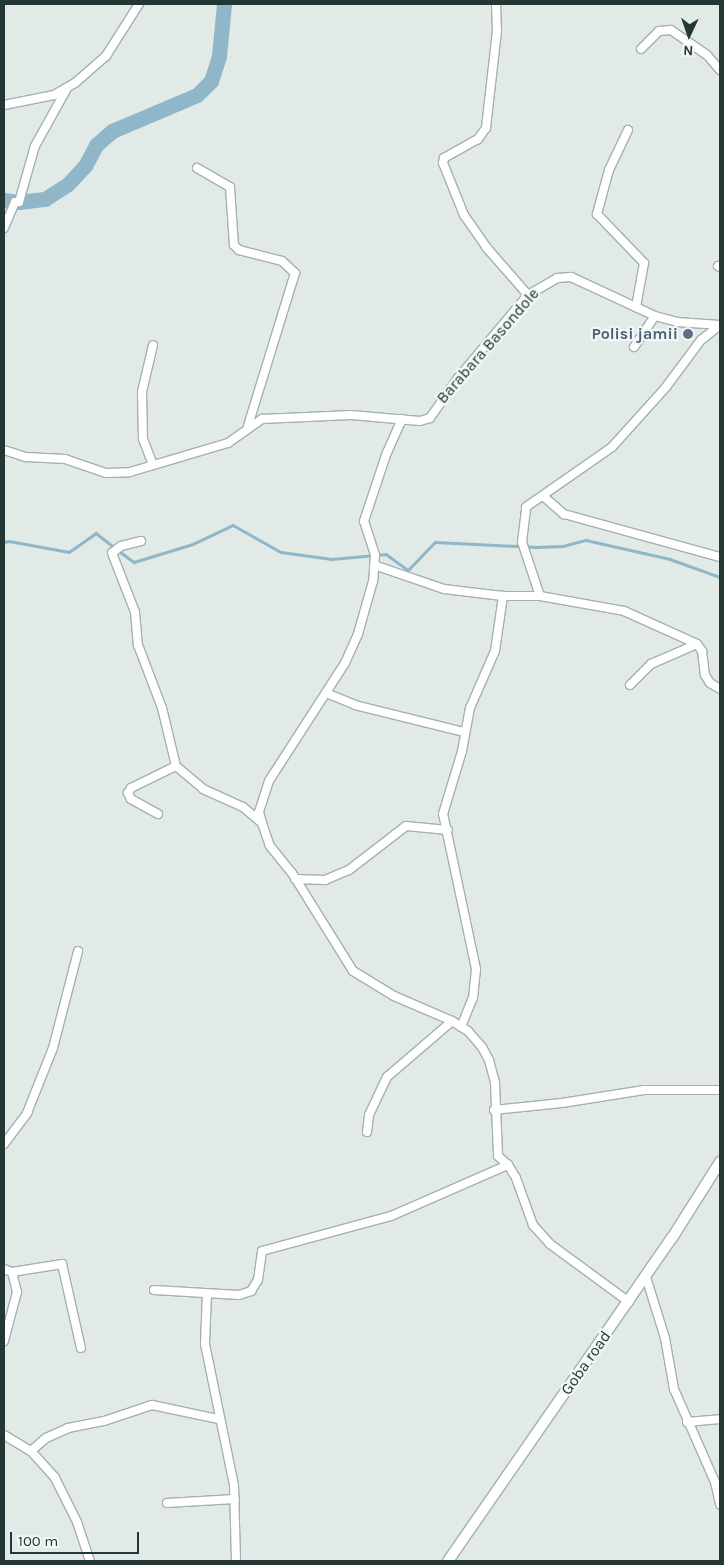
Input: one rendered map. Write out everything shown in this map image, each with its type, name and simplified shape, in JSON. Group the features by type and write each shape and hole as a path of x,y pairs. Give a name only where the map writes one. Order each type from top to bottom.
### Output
{"main road":[{"name":"Goba road","path":"448,1561 629,1302 720,1162"}],"street":[{"path":"4,228 15,202 19,202 35,146 66,90 106,56 140,4"},
{"path":"496,4 497,31 484,134 444,158 443,163 464,215 486,247 528,295"},
{"path":"641,49 659,31 671,30 707,55 720,70"},
{"path":"4,104 66,90"},
{"path":"628,130 608,170 597,214 644,264 636,307"},
{"path":"4,450 26,457 65,460 106,473 130,472 228,443 243,434 248,426 296,273 282,261 239,250 234,245 230,187 197,168"},
{"name":"Barabara Basondole","path":"248,426 262,419 285,416 351,415 402,419 430,418 458,378 528,295 546,282 571,277 655,316 677,322 719,326"},
{"path":"634,347 655,316"},
{"path":"540,596 522,542 526,507 612,447 666,387 701,340 719,326"},
{"path":"153,345 142,392 144,439 153,465"},
{"path":"402,419 387,452 364,521 375,555 373,581 358,634 326,693 269,781 259,812 270,846 295,878 353,971 394,996 461,1027 482,1048 489,1060 497,1100 494,1110 498,1156 508,1165 533,1225 541,1235 629,1302"},
{"path":"543,496 564,514 720,558"},
{"path":"141,541 121,546 112,553 135,612 138,645 162,708 176,766 203,789 243,808 262,823"},
{"path":"374,565 444,589 504,596 540,596 608,606 697,644 702,650 705,675 710,683 720,689"},
{"path":"461,1027 473,998 476,969 444,814 470,708 495,651 504,596"},
{"path":"630,685 652,664 697,644"},
{"path":"326,693 355,705 464,732"},
{"path":"158,814 131,799 128,793 131,788 176,766"},
{"path":"295,878 326,880 349,870 406,826 448,830"},
{"path":"4,1144 27,1113 53,1048 78,951"},
{"path":"367,1132 369,1116 387,1077 452,1022"},
{"path":"494,1110 562,1103 644,1090 720,1090"},
{"path":"154,1290 239,1295 252,1291 258,1280 262,1251 390,1216 508,1165"},
{"path":"4,1269 12,1272 62,1264 80,1348"},
{"path":"4,1341 16,1305 16,1287 12,1272"},
{"path":"646,1277 665,1338 669,1376 687,1422 718,1480 720,1504"},
{"path":"207,1294 205,1344 216,1391 218,1418 235,1499 236,1561"},
{"path":"31,1452 46,1438 68,1428 104,1421 152,1405 218,1418"},
{"path":"687,1422 720,1419"},
{"path":"4,1436 31,1452 55,1478 77,1522 90,1561"},
{"path":"168,1503 235,1499"}],"waterway":[{"path":"4,200 19,202 45,199 68,184 85,166 96,145 112,131 197,95 211,81 219,56 224,4"},
{"path":"119,551 134,562 193,544 233,525 281,552 332,559 386,554 408,570 435,542 536,547 563,546 586,540 670,559 720,577"},
{"path":"4,542 9,541 69,552 96,533 115,548"}],"place":[{"name":"Polisi jamii","path":"688,334"}]}
